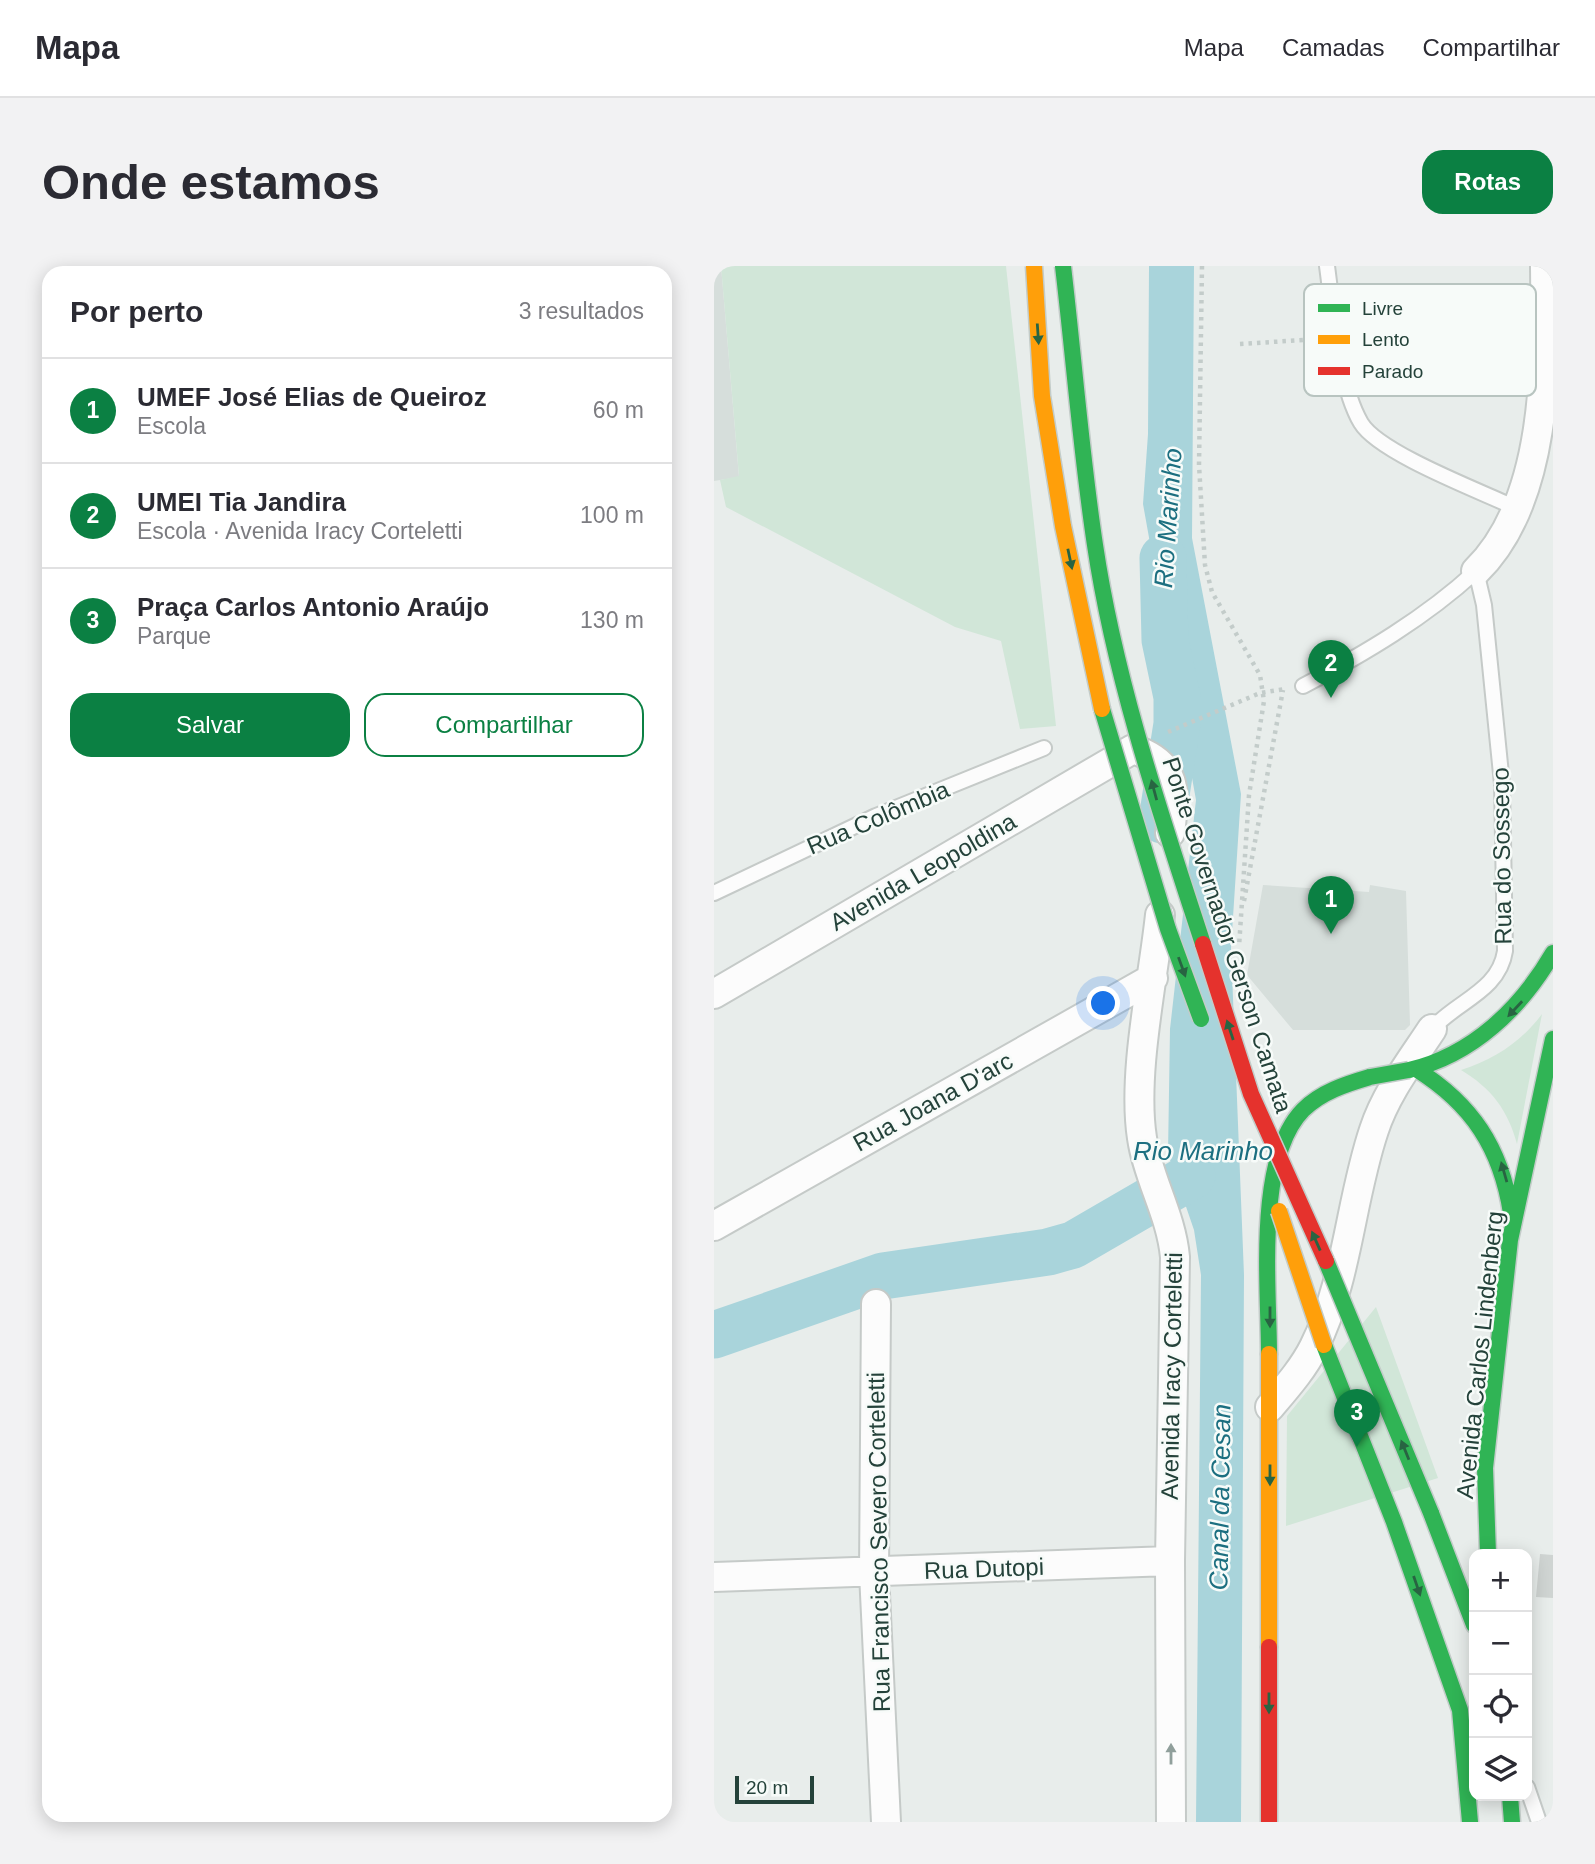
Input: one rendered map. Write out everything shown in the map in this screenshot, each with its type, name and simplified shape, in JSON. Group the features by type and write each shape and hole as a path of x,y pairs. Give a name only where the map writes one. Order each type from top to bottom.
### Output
{"main road":[{"name":"Ponte Governador Gerson Camata","path":"1034,266 1042,396 1063,526 1100,701 1168,929 1207,1037"},
{"name":"Ponte Governador Gerson Camata","path":"1063,266 1095,547 1156,799 1251,1094 1360,1337 1469,1612"},
{"path":"1269,1822 1269,1213 1276,1154 1290,1126 1311,1102 1329,1090 1370,1077 1413,1069 1468,1045 1502,1024 1532,990 1553,953"},
{"name":"Avenida Carlos Lindenberg","path":"1488,1549 1485,1468 1510,1240 1553,1039"},
{"path":"1413,1069 1459,1098 1491,1139 1509,1188 1510,1240"},
{"path":"1261,1171 1282,1219 1324,1345 1394,1522 1460,1710 1465,1741 1470,1822"},
{"path":"1510,1801 1512,1822"}],"street":[{"path":"1476,571 1498,543 1516,508 1531,456 1542,401 1546,336 1545,266"},
{"name":"Avenida Iracy Corteletti","path":"1133,749 1157,761 1166,771 1175,796 1139,1090 1142,1140 1163,1201 1175,1256 1170,1561 1171,1822"},
{"name":"Avenida Leopoldina","path":"714,994 1133,749"},
{"name":"Rua Joana D'arc","path":"714,1226 1153,978"},
{"name":"Rua do Sossego","path":"1270,1407 1301,1369 1315,1345 1340,1268 1374,1131 1385,1102 1432,1029"},
{"name":"Rua Francisco Severo Corteletti","path":"876,1304 874,1573 886,1822"},
{"name":"Rua Dutopi","path":"714,1577 1170,1561"}],"lane":[{"path":"1327,266 1330,284"},
{"path":"1351,396 1362,424 1374,438 1516,508"},
{"path":"1303,686 1370,648 1434,606 1476,571"},
{"name":"Rua do Sossego","path":"1432,1029 1445,1014 1497,976 1505,951 1499,743 1484,605 1476,571"},
{"name":"Rua Colômbia","path":"714,893 876,816 1044,748"},
{"path":"1532,1801 1539,1822"}],"path":[{"path":"1240,344 1304,340"},
{"path":"1240,922 1283,689"},
{"path":"1160,735 1260,693"}],"shaded area":[{"path":"714,266 721,266 739,477 714,481"},
{"path":"1263,885 1369,892 1370,885 1406,891 1410,1025 1405,1030 1293,1030 1247,975"}],"green space":[{"path":"721,266 1006,266 1056,726 1020,729 1001,641 955,627 726,507 720,480 739,476"},
{"path":"1542,1014 1517,1144 1509,1121 1497,1101 1481,1084 1461,1070 1485,1061 1506,1048 1525,1033"},
{"path":"1376,1307 1438,1478 1286,1526 1287,1416"}],"water":[{"name":"Rio Marinho","path":"1149,266 1194,266 1192,538 1241,794 1231,948 1244,1275 1241,1822 1196,1822 1201,1275 1194,1230 1168,1154 1170,1029 1196,800 1143,504 1148,434"}],"building":[{"path":"1540,1554 1553,1555 1553,1598 1536,1597"}],"waterway":[{"name":"Rio Marinho","path":"1162,820 1177,724 1177,697 1165,640 1163,558"},
{"name":"Rio Marinho","path":"714,1335 883,1276 1048,1252 1073,1245 1192,1176"}],"traffic: fast":[{"path":"1063,266 1095,545 1114,646 1141,747 1203,944"},
{"path":"1102,709 1168,929 1201,1019"},
{"path":"1409,1070 1454,1053 1493,1026 1526,992 1553,953"},
{"path":"1488,1549 1485,1468 1510,1240 1553,1039"},
{"path":"1416,1069 1453,1097 1481,1130 1500,1168 1511,1213"},
{"path":"1370,1077 1409,1070"},
{"path":"1269,1354 1268,1226 1277,1160 1288,1132 1303,1110 1334,1089 1370,1077"},
{"path":"1326,1261 1431,1513"},
{"path":"1324,1345 1394,1522 1460,1710 1470,1822"},
{"path":"1431,1513 1469,1612"},
{"path":"1510,1801 1512,1822"}],"traffic: slow":[{"path":"1034,266 1042,396 1063,526 1102,709"},
{"path":"1279,1211 1324,1345"},
{"path":"1269,1354 1269,1647"}],"traffic: jam":[{"path":"1203,944 1251,1094 1326,1261"},
{"path":"1269,1647 1269,1822"}],"place":[{"name":"UMEI Tia Jandira","path":"1331,698"},
{"name":"UMEF José Elias de Queiroz","path":"1331,934"},
{"name":"Praça Carlos Antonio Araújo","path":"1357,1447"}],"water label":[{"name":"Canal da Cesan","path":"1220,1497"}]}
